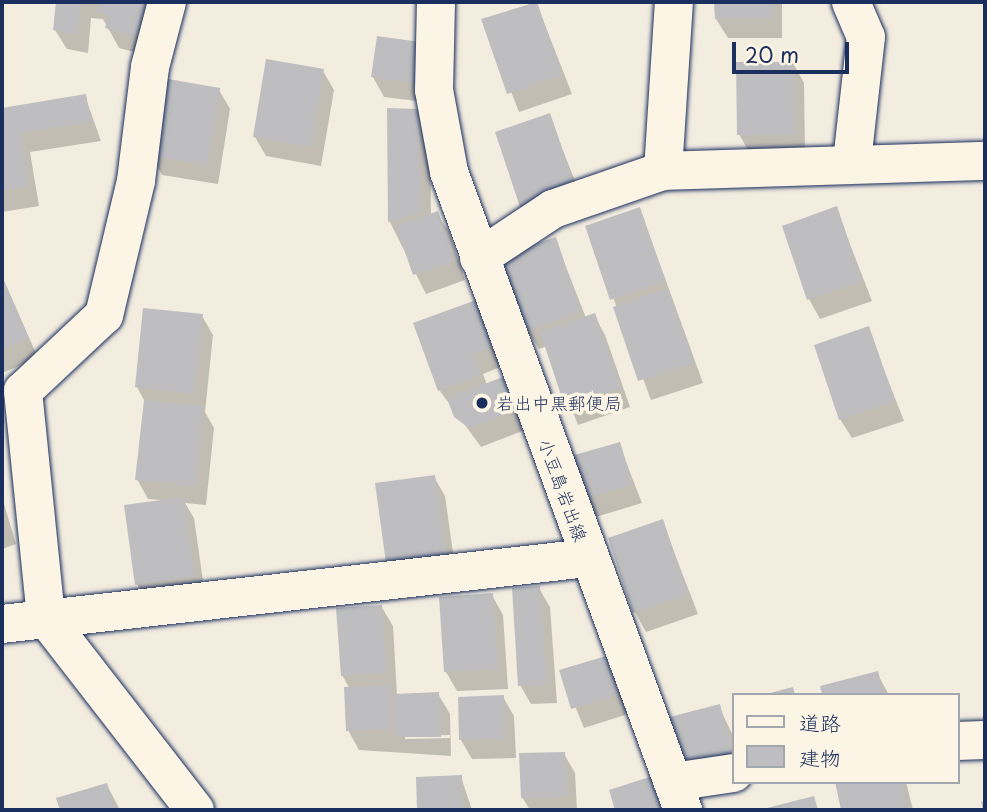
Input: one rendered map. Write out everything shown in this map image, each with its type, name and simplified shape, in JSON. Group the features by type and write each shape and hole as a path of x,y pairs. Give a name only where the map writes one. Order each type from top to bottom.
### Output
{"street":[{"path":"167,2 150,67 136,181 104,315 23,391 46,618 195,810"},
{"name":"小豆島岩出線","path":"436,2 434,90 449,172 588,558 678,796"},
{"path":"663,171 674,2"},
{"path":"852,2 866,37 852,161"},
{"path":"479,258 553,209 663,171 852,161 985,161"},
{"path":"2,624 588,558"},
{"path":"959,741 985,740"},
{"path":"678,796 732,773"}],"building":[{"path":"56,2 81,2 77,34 53,30"},
{"path":"100,2 145,2 135,36 105,28 109,15 97,12"},
{"path":"537,2 562,75 507,94 481,19"},
{"path":"714,2 772,2 772,19 715,19"},
{"path":"377,36 420,42 415,83 371,77"},
{"path":"266,59 324,69 311,147 253,137"},
{"path":"736,62 794,62 795,135 737,135"},
{"path":"162,78 220,88 208,165 149,156"},
{"path":"86,94 91,122 20,133 29,187 2,191 2,108"},
{"path":"387,108 419,109 421,212 388,222"},
{"path":"550,113 576,188 520,207 495,132"},
{"path":"837,206 862,281 807,300 782,226"},
{"path":"640,207 665,281 610,300 585,226"},
{"path":"438,211 455,261 413,275 396,226"},
{"path":"556,237 581,312 526,331 500,256"},
{"path":"2,276 29,338 2,349"},
{"path":"668,288 694,363 638,381 613,307"},
{"path":"476,300 493,346 473,354 481,375 438,391 413,323"},
{"path":"143,308 203,314 194,394 135,387"},
{"path":"595,313 621,388 565,407 540,332"},
{"path":"869,326 895,401 839,420 814,345"},
{"path":"503,377 516,410 469,428 454,417 447,398"},
{"path":"144,400 203,406 195,486 135,480"},
{"path":"620,442 633,484 583,499 571,456"},
{"path":"435,475 446,554 386,563 375,483"},
{"path":"183,497 195,576 135,585 124,505"},
{"path":"663,519 688,594 633,613 608,538"},
{"path":"540,586 547,684 518,686 512,588"},
{"path":"493,593 498,669 444,672 439,597"},
{"path":"382,605 387,673 341,676 336,608"},
{"path":"606,656 618,695 571,709 559,670"},
{"path":"878,671 884,693 822,693 820,686"},
{"path":"390,685 392,729 346,731 344,687"},
{"path":"793,687 794,693 770,693"},
{"path":"439,692 441,737 395,737 394,694"},
{"path":"504,695 505,739 459,740 458,697"},
{"path":"720,704 732,755 676,770 662,719"},
{"path":"565,752 567,796 521,798 519,753"},
{"path":"462,775 463,810 417,810 416,777"},
{"path":"656,775 667,810 615,810 609,790"},
{"path":"107,783 115,810 60,810 56,798"},
{"path":"835,784 902,784 908,810 841,810"},
{"path":"814,796 818,810 763,810 763,809"}],"place":[{"name":"岩出中黒郵便局","path":"482,403"}]}
